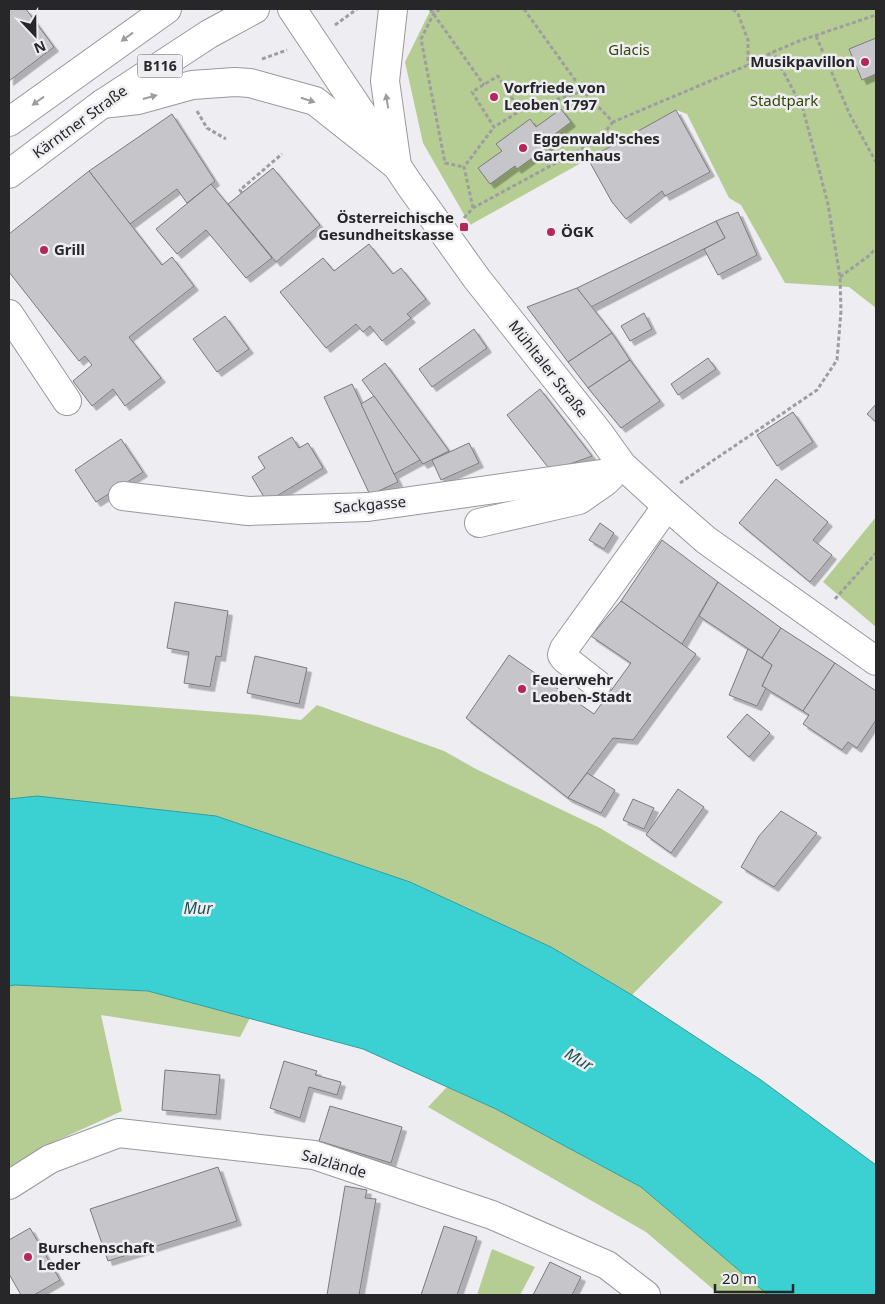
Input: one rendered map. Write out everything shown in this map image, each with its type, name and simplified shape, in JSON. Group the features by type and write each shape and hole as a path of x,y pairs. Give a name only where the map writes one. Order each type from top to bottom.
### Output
{"street":[{"name":"B116","path":"9,122 167,9"},
{"name":"Kärntner Straße","path":"9,174 102,104 209,34 255,9"},
{"name":"Mühltaler Straße","path":"292,9 397,166 477,279 599,433 619,468 706,540 876,661"},
{"path":"393,9 384,81 397,166"},
{"path":"102,104 138,100 192,85 235,82 250,83 315,102 397,166"},
{"path":"9,314 67,401"},
{"path":"479,523 579,500 605,482 619,468"},
{"name":"Sackgasse","path":"122,496 248,511 368,508 619,468"},
{"path":"597,684 564,658 562,655 564,649 662,502"},
{"name":"Salzlände","path":"9,1185 50,1159 119,1133 314,1155 492,1215 607,1265 646,1295"}],"path":[{"path":"332,26 358,9"},
{"path":"430,9 484,85"},
{"path":"440,9 434,13 421,39 445,162 464,167"},
{"path":"524,9 583,90 613,122"},
{"path":"733,9 738,14 748,40 748,65"},
{"path":"447,236 473,208 598,140 613,122 748,65 773,52 876,15"},
{"path":"816,36 850,115 876,162"},
{"path":"662,502 817,390 837,360 841,311 840,277 828,204 803,109 773,52"},
{"path":"494,127 472,92 498,76 520,111"},
{"path":"473,208 464,167 494,127 520,111 583,90"},
{"path":"195,106 208,128 226,139"},
{"path":"242,193 240,190 282,154"},
{"path":"840,277 870,256 876,248"},
{"path":"817,619 876,553"}],"green space":[{"name":"Stadtpark","path":"431,9 876,9 876,308 849,287 785,283 741,205 729,198 687,114 676,110 470,225 423,143 405,62"},
{"path":"876,517 876,627 823,582"},
{"path":"9,696 259,715 301,720 317,705 444,751 476,769 600,828 723,902 632,995 551,947 410,882 216,816 37,797 9,799"},
{"path":"9,986 148,991 250,1018 240,1037 101,1015 122,1111 43,1147 9,1169"},
{"path":"447,1087 496,1109 641,1187 768,1295 720,1295 646,1232 428,1107"},
{"path":"492,1249 535,1267 520,1295 477,1295"}],"water":[{"name":"Mur","path":"37,796 216,816 410,882 551,947 632,995 761,1080 876,1165 876,1295 768,1295 641,1187 496,1109 363,1049 148,991 9,986 9,799"}],"building":[{"path":"9,9 26,9 54,47 9,81"},
{"name":"Musikpavillon","path":"876,38 876,74 862,80 849,49"},
{"name":"Eggenwald'sches Gartenhaus","path":"561,109 571,122 547,140 550,145 517,169 515,166 490,184 478,168 502,151 496,144 530,119 536,127"},
{"path":"676,110 710,172 665,196 662,191 626,219 612,202 588,159"},
{"path":"172,114 215,181 187,203 177,189 130,224 89,171"},
{"path":"273,168 320,225 276,262 228,204"},
{"path":"89,171 162,265 172,257 194,286 129,337 161,378 125,406 113,389 92,406 73,381 92,365 85,356 79,361 9,272 9,234"},
{"path":"211,184 272,258 246,278 206,230 177,254 156,229"},
{"path":"738,212 757,255 718,275 704,249 725,238 716,221"},
{"path":"716,221 725,238 591,307 577,288"},
{"path":"369,244 393,274 401,268 426,299 407,314 411,318 382,341 370,326 363,332 356,324 326,348 280,292 323,258 334,271"},
{"path":"577,288 612,333 568,362 527,307"},
{"path":"644,313 652,329 630,341 621,326"},
{"path":"225,316 249,349 217,372 193,339"},
{"path":"474,329 487,348 432,387 419,369"},
{"path":"612,333 630,360 588,388 568,362"},
{"path":"708,358 716,369 678,395 671,384"},
{"path":"630,360 660,401 621,428 588,388"},
{"path":"385,363 449,451 423,464 362,380"},
{"path":"352,384 398,482 370,495 324,397"},
{"path":"540,389 592,456 551,471 507,415"},
{"path":"374,396 420,460 394,474 361,404"},
{"path":"876,404 876,422 867,414"},
{"path":"793,412 813,442 777,466 757,435"},
{"path":"292,437 299,448 308,443 323,468 267,502 252,477 265,468 258,457"},
{"path":"121,439 143,472 96,502 75,470"},
{"path":"469,443 479,463 441,480 432,460"},
{"path":"776,479 828,522 813,540 832,555 810,582 739,523"},
{"path":"600,523 614,533 604,549 589,540"},
{"path":"662,540 718,582 682,644 621,601"},
{"path":"718,582 781,628 762,658 699,616"},
{"name":"Feuerwehr Leoben-Stadt","path":"621,601 696,654 633,740 613,738 568,798 466,718 509,655 594,714 631,663 591,636"},
{"path":"175,602 228,611 221,657 216,656 210,687 184,683 189,652 167,648"},
{"path":"781,628 835,663 803,711 762,686 772,665 762,658"},
{"path":"748,649 772,665 762,686 766,688 757,706 729,695"},
{"path":"255,656 307,668 299,704 247,693"},
{"path":"835,663 876,691 876,720 857,748 848,742 842,750 803,724 809,715 803,711"},
{"path":"747,714 770,733 749,757 727,737"},
{"path":"587,773 615,790 601,813 568,798"},
{"path":"678,789 704,807 671,853 646,835"},
{"path":"633,799 654,808 644,829 623,820"},
{"path":"781,811 817,833 774,887 741,867 759,836"},
{"path":"284,1061 317,1071 315,1075 341,1082 337,1095 309,1087 300,1118 270,1108"},
{"path":"165,1070 220,1075 216,1115 162,1110"},
{"path":"330,1106 402,1127 391,1163 319,1141"},
{"path":"218,1167 237,1221 108,1261 90,1209"},
{"path":"345,1186 367,1190 365,1198 376,1199 359,1295 327,1295"},
{"path":"444,1226 477,1237 457,1295 421,1295"},
{"name":"Burschenschaft Leder","path":"30,1228 60,1280 34,1295 21,1295 9,1274 9,1240"},
{"path":"550,1262 581,1277 572,1295 533,1295"}],"place":[{"name":"Musikpavillon","path":"865,62"},
{"name":"Vorfriede von Leoben 1797","path":"494,97"},
{"name":"Eggenwald'sches Gartenhaus","path":"523,148"},
{"name":"Österreichische Gesundheitskasse","path":"464,227"},
{"name":"ÖGK","path":"551,232"},
{"name":"Grill","path":"44,250"},
{"name":"Feuerwehr Leoben-Stadt","path":"522,689"},
{"name":"Burschenschaft Leder","path":"28,1257"}],"park label":[{"name":"Glacis","path":"629,50"}]}
